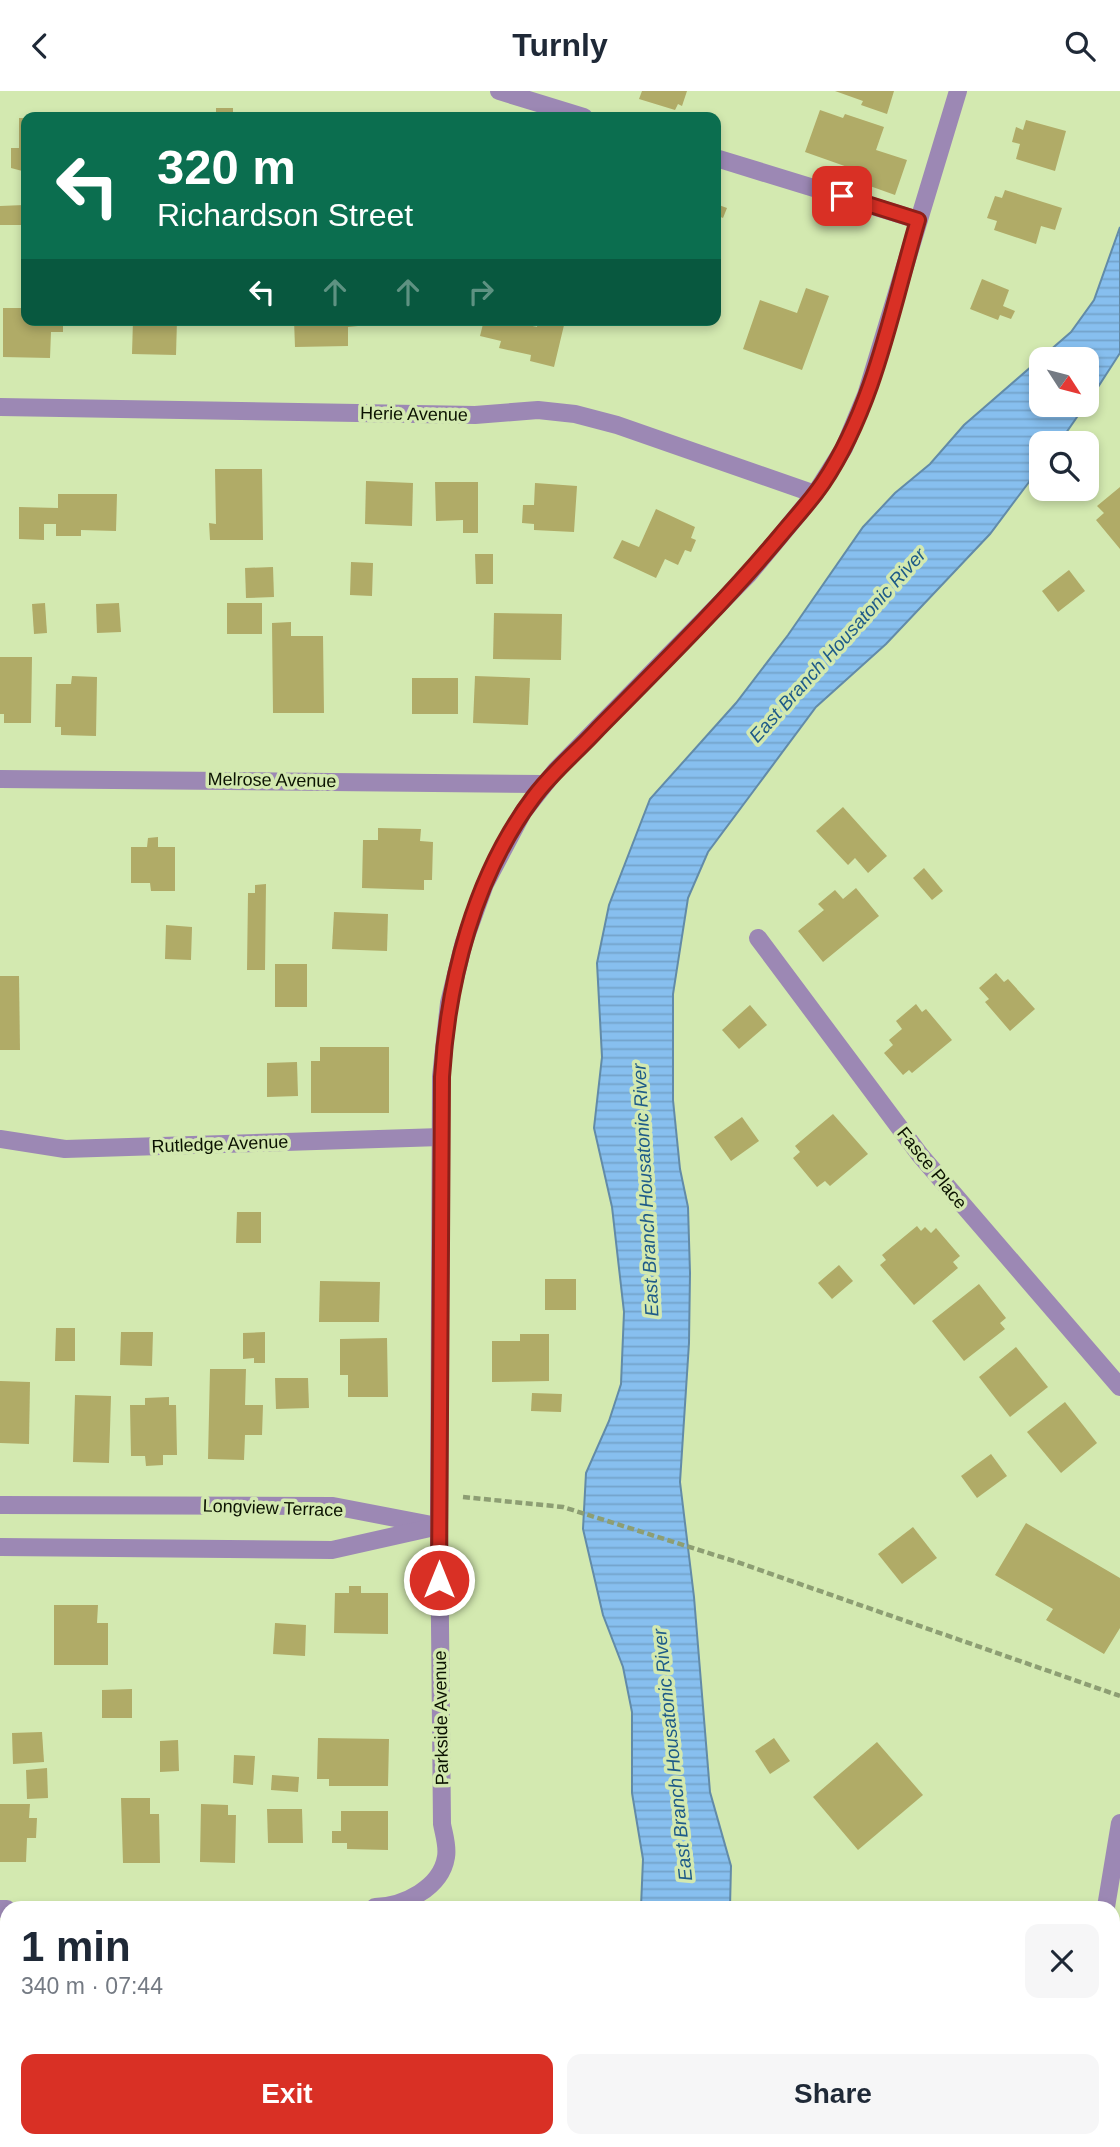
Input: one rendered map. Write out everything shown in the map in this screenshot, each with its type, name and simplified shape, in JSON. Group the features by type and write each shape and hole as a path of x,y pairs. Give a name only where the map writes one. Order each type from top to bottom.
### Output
{"street":[{"path":"499,91 568,112"},
{"name":"Parkside Avenue","path":"405,1901 417,1895 441,1870 446,1847 442,1824 439,1526 440,1137 444,1039 464,942 492,869 523,812 543,784 748,575 815,494 839,457 858,417 958,91"},
{"path":"721,159 918,220"},
{"name":"Herie Avenue","path":"0,407 475,415 538,410 575,414 617,425 815,494"},
{"name":"Melrose Avenue","path":"0,779 543,784"},
{"name":"Fasce Place","path":"758,938 920,1155 1120,1387"},
{"name":"Rutledge Avenue","path":"0,1139 65,1149 440,1137"},
{"name":"Longview Terrace","path":"0,1505 333,1506 439,1526"},
{"name":"Longview Terrace","path":"0,1548 332,1550 439,1526"},
{"path":"1107,1901 1120,1823"}],"path":[{"path":"439,1495 563,1507 737,1562 1120,1696"}],"water":[{"path":"1120,227 1120,353 1099,385 1099,347 1054,347 1071,332 1094,300"},
{"name":"East Branch Housatonic River","path":"1029,369 1029,417 1077,417 1067,431 1029,431 1029,482 990,534 886,644 816,707 708,852 688,898 673,994 673,1100 680,1169 688,1207 690,1273 689,1343 680,1482 694,1597 710,1792 731,1866 730,1901 641,1901 643,1859 632,1793 632,1712 623,1667 603,1615 583,1529 586,1473 609,1421 621,1384 624,1312 612,1207 594,1128 602,1057 597,963 609,905 650,799 736,703 788,635 863,527 895,493 930,464 964,425"}],"building":[{"path":"642,91 687,91 682,106 678,104 675,110 639,99"},
{"path":"835,91 894,91 887,114 861,105 863,101"},
{"path":"216,108 233,108 233,112 216,112"},
{"path":"820,110 843,118 845,114 884,127 876,150 907,160 895,195 867,185 870,175 805,152"},
{"path":"21,118 21,171 11,168 11,148 19,148"},
{"path":"1026,120 1066,131 1055,171 1016,159 1020,144 1012,142 1016,127 1023,130"},
{"path":"1005,190 1062,208 1055,230 1041,226 1036,244 994,230 997,221 987,218 995,196 1002,198"},
{"path":"21,205 21,225 0,225 0,206"},
{"path":"721,206 727,208 723,218 721,217"},
{"path":"982,279 1009,290 1003,306 1015,311 1011,319 1000,315 998,320 970,309"},
{"path":"806,288 829,296 802,370 743,349 760,300 797,313"},
{"path":"3,308 21,308 21,326 63,326 63,332 51,332 50,358 3,357"},
{"path":"133,326 177,326 176,355 132,354"},
{"path":"294,326 358,326 348,327 348,346 295,347"},
{"path":"482,326 564,326 554,367 530,361 531,355 499,348 501,341 480,336"},
{"path":"215,469 262,469 263,540 210,540 209,523 216,524"},
{"path":"366,481 413,483 412,526 365,524"},
{"path":"435,482 478,482 478,533 463,533 463,520 436,521"},
{"path":"535,483 577,486 574,532 534,530 534,524 522,523 523,505 534,505"},
{"path":"1120,487 1120,549 1096,520 1104,513 1097,506"},
{"path":"58,494 117,494 116,531 81,530 81,536 56,536 56,524 44,524 44,540 19,539 19,507 58,508"},
{"path":"656,509 695,527 691,538 696,540 691,552 685,550 678,565 665,559 656,578 613,558 622,540 639,547"},
{"path":"475,554 493,554 493,584 476,584"},
{"path":"351,562 373,563 372,596 350,595"},
{"path":"273,567 274,597 246,598 245,568"},
{"path":"1069,570 1085,591 1058,612 1042,591"},
{"path":"45,603 47,633 34,634 32,604"},
{"path":"119,603 121,632 97,633 96,604"},
{"path":"227,603 262,603 262,634 227,634"},
{"path":"494,613 562,614 561,660 493,659"},
{"path":"291,622 291,636 323,636 324,713 273,713 272,623"},
{"path":"0,657 32,657 31,723 4,723 4,714 0,714"},
{"path":"72,676 97,677 96,736 61,735 61,727 55,727 56,684 71,684"},
{"path":"475,676 530,678 528,725 473,723"},
{"path":"412,678 458,678 458,714 412,714"},
{"path":"843,807 887,856 868,873 855,858 848,865 816,831"},
{"path":"378,828 421,829 420,841 433,842 432,880 424,880 424,890 362,888 363,840 378,840"},
{"path":"158,837 158,847 175,847 175,891 151,891 150,883 131,883 131,847 147,847 148,838"},
{"path":"924,868 943,891 932,900 913,878"},
{"path":"266,884 265,970 247,970 248,893 255,893 255,885"},
{"path":"856,888 879,916 823,962 798,931 824,910 818,904 835,890 843,899"},
{"path":"334,912 388,914 387,951 332,949"},
{"path":"166,925 192,927 191,960 165,959"},
{"path":"275,964 307,964 307,1007 275,1007"},
{"path":"996,973 1004,982 1008,979 1035,1009 1010,1031 985,1002 989,999 979,988"},
{"path":"0,976 19,976 20,1050 0,1050"},
{"path":"916,1004 922,1012 926,1009 952,1040 912,1073 909,1070 903,1075 884,1053 893,1045 889,1040 902,1029 896,1021"},
{"path":"750,1005 767,1025 739,1049 722,1030"},
{"path":"320,1047 389,1047 389,1113 311,1113 311,1061 320,1061"},
{"path":"297,1062 298,1096 267,1097 267,1063"},
{"path":"833,1114 868,1154 830,1186 825,1181 817,1187 793,1158 800,1152 795,1146"},
{"path":"742,1117 759,1141 731,1161 714,1137"},
{"path":"237,1212 261,1212 261,1243 236,1243"},
{"path":"917,1226 921,1231 925,1227 931,1233 936,1228 960,1256 953,1262 958,1268 914,1305 880,1265 886,1260 882,1255"},
{"path":"839,1265 853,1281 832,1299 818,1283"},
{"path":"545,1279 576,1279 576,1310 545,1310"},
{"path":"320,1281 380,1282 379,1322 319,1322"},
{"path":"979,1284 1006,1318 1000,1323 1005,1329 964,1361 932,1321"},
{"path":"56,1328 75,1328 75,1361 55,1361"},
{"path":"121,1332 153,1332 152,1366 120,1365"},
{"path":"265,1332 265,1363 254,1363 254,1358 243,1359 243,1333"},
{"path":"520,1334 549,1334 549,1381 492,1382 492,1341 520,1341"},
{"path":"387,1338 388,1397 348,1397 348,1375 340,1375 340,1339"},
{"path":"1016,1347 1048,1387 1010,1417 979,1377"},
{"path":"210,1369 246,1369 245,1405 263,1405 262,1435 245,1435 244,1460 208,1459"},
{"path":"275,1378 308,1378 309,1408 276,1409"},
{"path":"0,1381 30,1382 29,1444 0,1443"},
{"path":"532,1393 562,1394 561,1412 531,1411"},
{"path":"75,1395 111,1396 109,1463 73,1462"},
{"path":"169,1397 169,1405 176,1405 177,1455 163,1455 163,1465 146,1466 145,1456 131,1456 130,1405 145,1405 145,1398"},
{"path":"1065,1402 1097,1443 1061,1473 1027,1432"},
{"path":"991,1454 1007,1476 977,1498 961,1476"},
{"path":"1026,1523 1120,1578 1120,1628 1104,1654 1046,1620 1053,1609 995,1575"},
{"path":"913,1527 937,1558 902,1584 878,1554"},
{"path":"349,1586 361,1586 361,1593 388,1593 388,1634 334,1633 335,1593 349,1593"},
{"path":"54,1605 98,1605 97,1623 108,1623 108,1665 54,1665"},
{"path":"275,1623 306,1625 305,1656 273,1654"},
{"path":"132,1689 132,1718 102,1718 102,1690"},
{"path":"42,1732 44,1762 13,1764 12,1733"},
{"path":"318,1738 389,1739 388,1786 329,1786 329,1779 317,1779"},
{"path":"774,1738 790,1761 770,1774 755,1751"},
{"path":"178,1740 179,1771 160,1772 160,1741"},
{"path":"877,1742 923,1795 858,1850 813,1797"},
{"path":"234,1755 255,1756 253,1785 233,1783"},
{"path":"47,1768 48,1798 27,1799 26,1770"},
{"path":"272,1775 299,1777 298,1792 271,1790"},
{"path":"121,1798 150,1798 150,1814 159,1814 160,1863 123,1863"},
{"path":"0,1804 30,1804 29,1818 37,1818 36,1838 27,1838 26,1862 0,1862"},
{"path":"201,1804 228,1805 228,1815 236,1815 235,1863 200,1862"},
{"path":"267,1809 302,1809 303,1843 268,1843"},
{"path":"341,1811 388,1811 388,1850 347,1849 347,1843 332,1843 332,1831 341,1831"}],"route":[{"path":"439,1580 442,1077 449,1003 464,942 485,884 523,812 543,784 748,575 815,494 844,448 866,395 918,220 842,196"}]}
